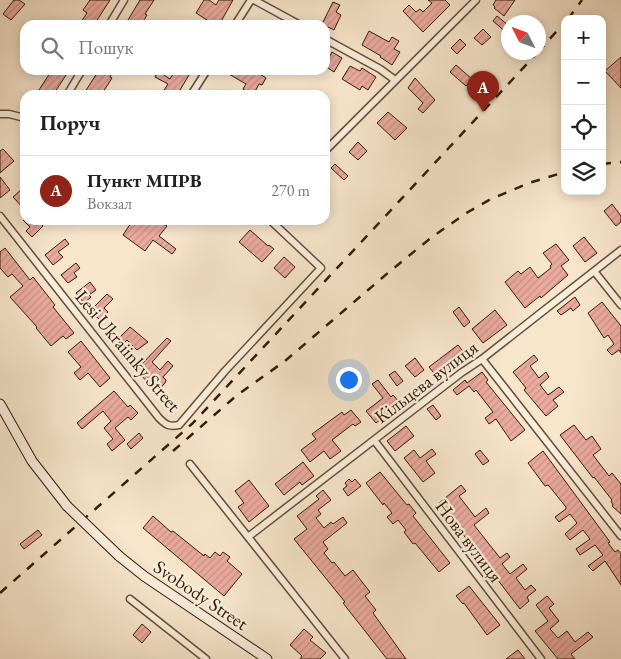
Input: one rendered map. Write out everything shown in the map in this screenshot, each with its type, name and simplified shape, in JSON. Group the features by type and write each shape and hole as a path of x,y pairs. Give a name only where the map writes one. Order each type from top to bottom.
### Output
{"main road":[{"name":"Svobody Street","path":"0,404 32,461 67,506 118,556 144,576 267,659"}],"street":[{"path":"112,20 124,0"},
{"path":"239,20 253,0 291,20"},
{"path":"330,146 476,0"},
{"path":"330,42 380,69 395,80"},
{"path":"69,90 79,75"},
{"path":"194,90 204,75"},
{"path":"0,114 20,117"},
{"name":"Lesi Ukraiinky Street","path":"0,216 159,418 166,425 172,427 179,425 226,370 321,268 275,225"},
{"name":"Кільцева вулиця","path":"248,537 482,359 621,250"},
{"path":"594,271 621,305"},
{"path":"482,359 621,536"},
{"name":"Нова вулиця","path":"374,440 541,659"},
{"path":"190,464 345,659"},
{"path":"130,599 206,659"}],"building":[{"path":"14,0 19,0 25,4 11,20 3,14"},
{"path":"90,0 110,0 97,20 82,20 87,13 83,10"},
{"path":"140,0 154,0 145,14 147,15 144,20 128,20"},
{"path":"204,0 209,0 216,5 219,0 233,0 222,20 207,20 196,13"},
{"path":"428,0 445,0 450,5 423,32 403,11 409,5 416,12 420,9 423,12 432,3"},
{"path":"496,0 515,0 505,15 494,8 493,5"},
{"path":"333,2 340,5 336,12 341,15 334,30 330,28 330,20 324,20"},
{"path":"497,16 501,19 501,28 493,21"},
{"path":"483,29 491,37 482,45 474,38"},
{"path":"369,31 389,42 392,37 399,41 394,49 400,52 392,65 362,45"},
{"path":"460,39 466,45 457,54 451,48"},
{"path":"332,52 342,58 334,72 330,69 330,56"},
{"path":"621,57 621,88 606,72"},
{"path":"456,65 472,79 466,86 450,72"},
{"path":"350,66 360,71 362,68 376,77 368,90 362,86 360,90 342,79"},
{"path":"49,75 66,75 56,90 39,90"},
{"path":"96,75 111,75 110,77 112,78 104,90 86,90"},
{"path":"156,75 164,75 170,79 172,75 189,75 180,90 164,90 168,84 155,77"},
{"path":"231,75 262,75 266,78 262,85 259,84 256,90 243,89 246,84"},
{"path":"415,78 435,100 423,113 418,109 423,103 408,88"},
{"path":"388,112 407,128 395,140 377,123"},
{"path":"358,142 367,151 358,160 349,152"},
{"path":"3,149 14,161 0,173 0,151"},
{"path":"335,164 348,176 344,180 331,168"},
{"path":"0,177 10,190 0,198"},
{"path":"20,191 20,205 13,197"},
{"path":"612,204 621,216 621,222 616,226 604,211"},
{"path":"28,225 43,226 32,237 26,231 30,227"},
{"path":"130,225 166,225 167,226 159,236 176,249 172,254 153,240 145,251 123,235"},
{"path":"250,230 274,249 262,262 239,242"},
{"path":"584,237 597,253 585,262 573,246"},
{"path":"65,239 69,244 58,252 63,257 53,265 45,255"},
{"path":"556,244 569,260 561,266 568,275 541,298 540,296 525,308 505,282 518,271 521,274 530,267 538,278 551,268 552,264 543,253"},
{"path":"5,248 30,280 33,277 55,305 53,307 74,333 66,339 63,336 51,346 10,297 23,286 12,274 8,277 0,268 0,252"},
{"path":"284,257 295,267 285,278 274,268"},
{"path":"76,263 80,268 74,273 77,277 68,283 61,275"},
{"path":"90,282 96,290 89,295 91,297 84,303 76,293"},
{"path":"107,294 113,299 104,308 108,312 100,320 90,311"},
{"path":"575,297 580,305 573,311 571,308 561,315 557,311"},
{"path":"602,302 621,326 621,353 619,350 612,355 607,350 614,344 608,335 604,338 588,313"},
{"path":"459,307 470,322 464,327 453,312"},
{"path":"495,310 507,325 483,343 472,329"},
{"path":"130,327 148,342 137,350 127,340 119,348 114,343"},
{"path":"167,338 171,341 152,362 160,370 168,361 173,366 163,377 166,380 165,383 157,392 136,370"},
{"path":"81,341 110,378 100,387 88,373 80,380 74,373 81,367 68,352"},
{"path":"458,345 466,355 437,377 429,367"},
{"path":"534,355 538,360 530,366 539,378 546,372 549,377 540,385 548,395 559,387 564,392 553,400 558,406 546,416 524,390 526,388 513,372"},
{"path":"415,358 424,370 415,377 405,366"},
{"path":"395,371 403,381 397,386 389,375"},
{"path":"482,372 488,380 486,382 525,430 511,441 496,419 489,424 485,418 493,412 476,390 474,392 469,386 457,395 453,390 465,380 467,383"},
{"path":"378,380 391,397 393,395 401,404 376,423 366,411 383,398 372,384"},
{"path":"114,391 128,407 130,405 138,413 131,420 128,417 115,428 125,440 112,451 107,444 113,439 104,428 111,421 103,411 82,429 77,423"},
{"path":"433,405 441,416 436,420 427,409"},
{"path":"351,410 361,422 355,426 353,424 332,440 341,451 330,459 324,451 310,462 301,450 316,439 312,434 342,412 344,415"},
{"path":"574,425 586,440 592,436 601,449 593,455 609,476 612,473 621,484 621,514 612,506 612,500 560,435"},
{"path":"406,426 414,436 395,451 387,441"},
{"path":"139,433 143,438 131,449 127,444"},
{"path":"432,449 436,454 426,461 435,473 423,482 404,458 414,450 420,458"},
{"path":"480,450 489,461 483,465 475,454"},
{"path":"543,451 610,542 608,543 615,552 618,550 621,554 621,585 605,561 593,571 588,566 603,555 595,545 580,555 576,549 590,539 583,530 570,540 565,534 577,523 570,514 559,522 555,517 566,507 548,485 545,486 528,463"},
{"path":"303,462 314,476 302,485 300,482 284,495 275,484"},
{"path":"380,472 416,513 413,516 450,563 439,572 415,543 413,544 398,520 393,524 387,517 392,513 384,503 383,505 366,483"},
{"path":"349,479 352,482 355,479 361,486 348,496 343,489 347,486 345,483"},
{"path":"249,480 269,506 249,522 238,507 244,503 235,491"},
{"path":"461,485 466,491 459,496 475,517 486,508 489,513 474,525 500,558 507,553 510,557 502,564 510,574 523,564 527,569 516,578 525,590 531,585 536,590 527,597 529,601 520,609 439,503"},
{"path":"323,490 331,500 318,510 321,514 316,518 324,528 331,522 333,524 343,517 347,523 323,542 328,549 324,553 345,576 353,570 370,592 365,596 376,610 373,613 406,659 387,659 343,603 345,602 294,539 307,529 297,516 319,499 316,496"},
{"path":"153,516 204,556 205,554 210,558 215,552 220,556 223,552 230,557 227,561 242,574 224,596 143,528"},
{"path":"38,530 42,535 24,549 20,544"},
{"path":"469,586 500,625 487,635 464,603 456,596"},
{"path":"547,596 554,604 549,608 559,621 550,629 558,638 567,631 575,642 588,632 593,637 571,654 575,659 558,659 535,631 548,621 536,605"},
{"path":"142,624 151,632 142,643 133,635"},
{"path":"304,629 313,637 310,640 326,653 320,659 300,659 302,656 290,645"},
{"path":"518,650 525,659 506,659"}],"railway":[{"path":"571,15 582,0"},
{"path":"546,43 561,26"},
{"path":"0,593 193,423 531,60"},
{"path":"606,164 621,162"},
{"path":"173,451 236,396 285,361 432,237 468,212 491,199 529,183 561,173"}],"place":[{"name":"Пункт МПРВ","path":"483,112"}]}
